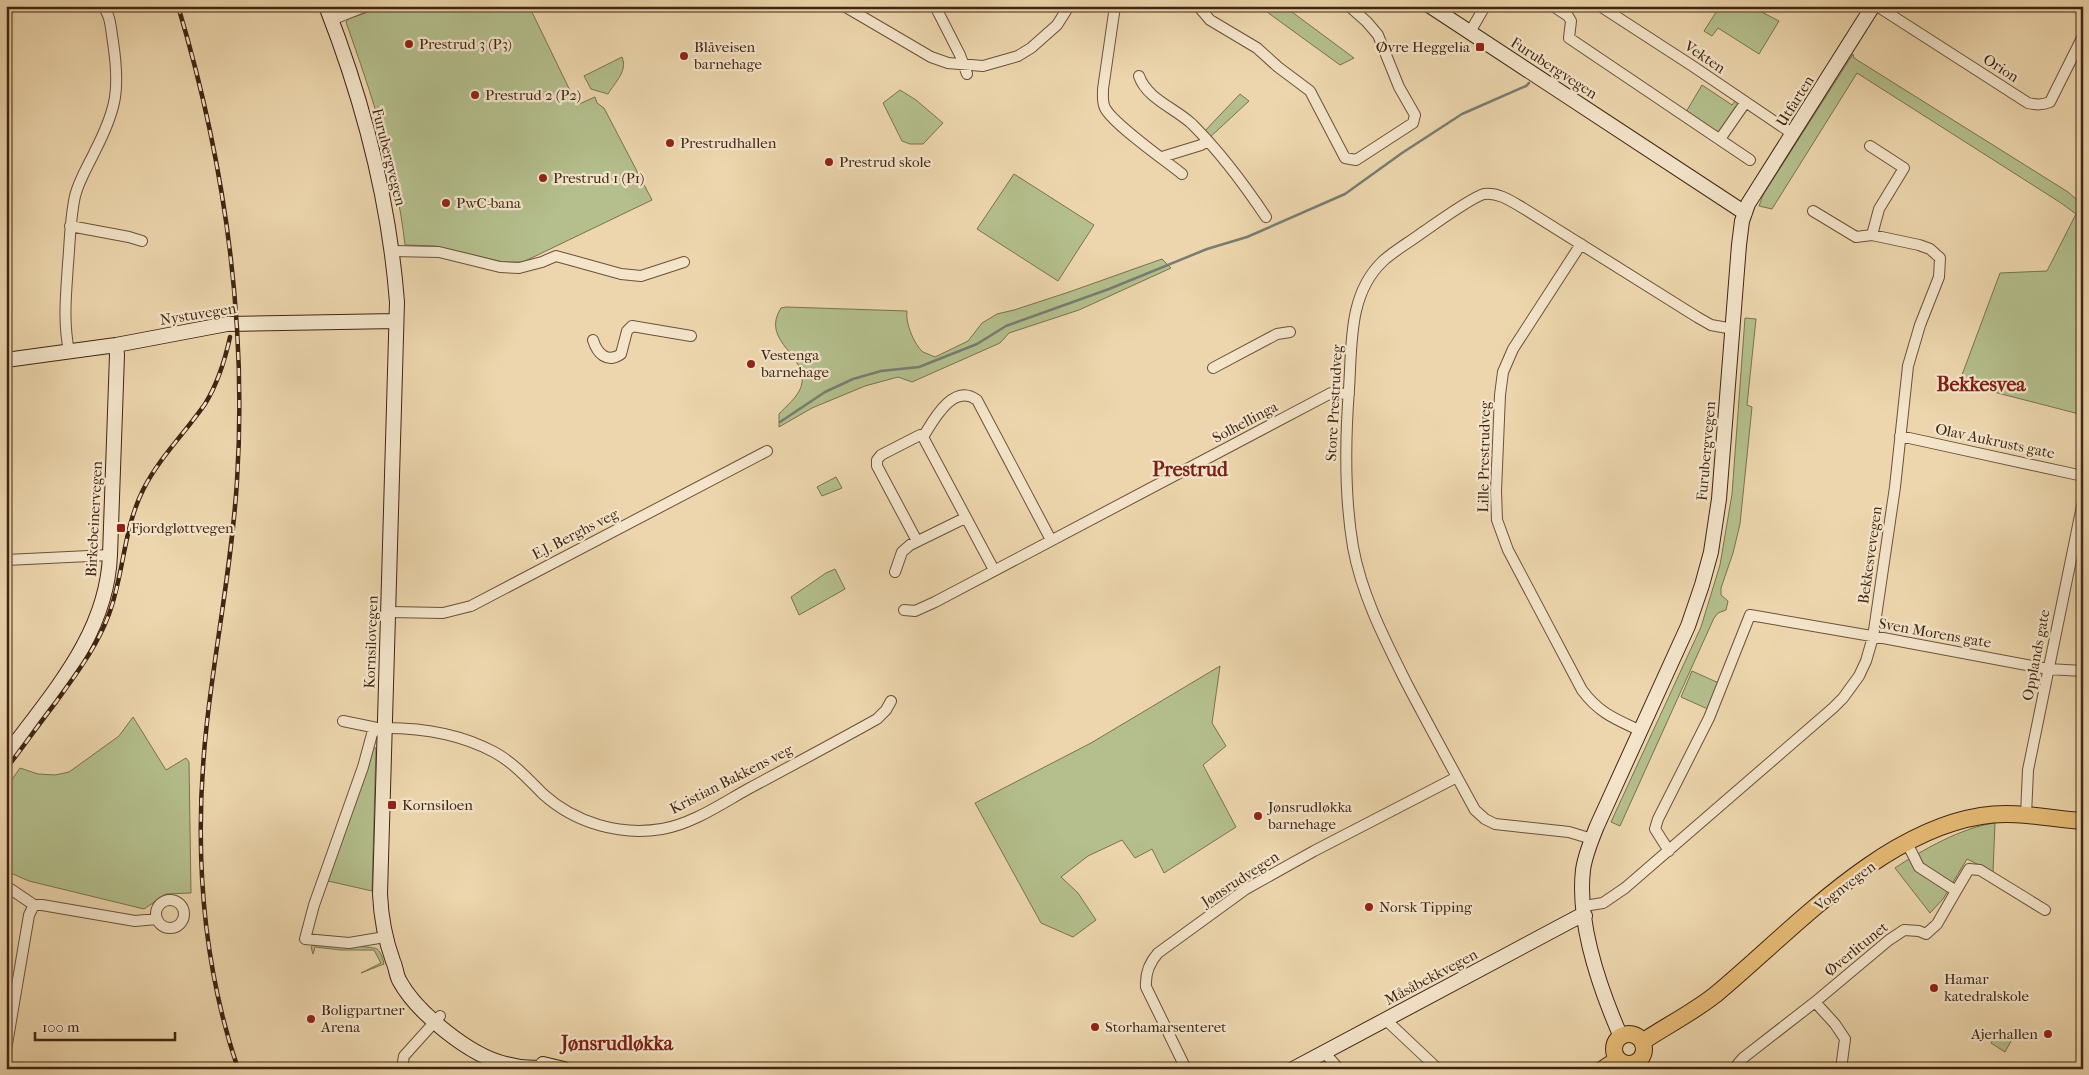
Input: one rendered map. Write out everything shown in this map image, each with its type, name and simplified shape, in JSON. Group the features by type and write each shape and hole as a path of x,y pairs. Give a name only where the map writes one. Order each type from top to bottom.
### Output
{"main road":[{"name":"Furubergvegen","path":"326,6 373,148 393,251 397,302 396,321"},
{"name":"Furubergvegen","path":"1430,6 1744,213 1739,245 1719,499 1702,585 1688,626 1592,839 1583,868 1585,911 1590,945 1602,991 1621,1037"},
{"name":"Utfarten","path":"1744,213 1875,6"},
{"name":"Nystuvegen","path":"6,360 234,324 396,321"},
{"name":"Kornsilovegen","path":"396,321 388,612 381,728 380,894 385,937 398,978 407,992 455,1038 491,1059 518,1065 558,1068"},
{"name":"Birkebeinervegen","path":"6,756 87,640 104,599 110,572 118,355 116,344"},
{"name":"Vognvegen","path":"1642,1042 1714,996 1832,893 1907,843 1944,826 1992,814 2026,815 2083,821"},
{"name":"Måsåbekkvegen","path":"1293,1069 1578,917 1585,911"},
{"path":"1633,1035 1642,1042 1644,1053 1638,1065 1624,1063 1618,1059 1615,1047 1621,1037 1633,1035"},
{"path":"1603,1069 1618,1059"}],"street":[{"path":"69,351 65,330 70,226 76,194 82,176 106,130 117,92 118,78 113,39 108,16 102,6"},
{"path":"331,20 366,6"},
{"path":"844,6 931,57 965,70 1002,62 1024,53 1040,42 1057,25 1069,6"},
{"path":"935,6 965,70"},
{"path":"1110,6 1115,7 1102,100 1110,116 1182,174"},
{"path":"1198,6 1210,20 1257,48 1278,67 1310,91 1345,158 1356,160 1413,123 1415,115 1398,87 1378,35 1349,6"},
{"path":"1470,32 1485,6"},
{"path":"1553,6 1568,16 1570,21 1569,38 1750,160"},
{"name":"Vekten","path":"1600,6 1691,65 1745,104 1793,134"},
{"name":"Orion","path":"1875,6 2028,104 2043,105 2050,102 2056,94 2083,36"},
{"path":"2079,6 2083,10"},
{"path":"1139,76 1145,88 1190,123 1208,141 1240,178 1266,217"},
{"path":"1720,139 1745,104"},
{"path":"1162,157 1201,146 1208,141"},
{"path":"1870,146 1904,168 1879,209 1872,235"},
{"name":"Store Prestrudveg","path":"1592,839 1569,832 1495,824 1485,820 1475,810 1456,777 1381,634 1367,599 1357,563 1346,495 1345,456 1354,318 1358,301 1364,285 1382,262 1460,208 1484,194 1505,197 1697,317 1711,325 1732,329"},
{"name":"Bekkesvevegen","path":"1585,911 1603,903 1625,888 1843,698 1859,676 1866,661 1873,637 1895,487 1910,357 1939,277 1940,258 1930,249 1919,245 1872,235 1856,237 1813,211"},
{"path":"70,226 142,241"},
{"name":"Lille Prestrudveg","path":"1581,244 1513,349 1506,363 1500,395 1496,511 1502,537 1508,550 1582,690 1594,706 1640,731"},
{"path":"393,251 439,252 500,267 518,268 542,262 556,256 621,274 641,276 684,262"},
{"path":"592,340 599,353 604,357 614,358 622,354 627,331 632,326 690,336"},
{"path":"1213,368 1276,334 1290,332"},
{"path":"6,370 6,382"},
{"name":"Solhellinga","path":"904,610 915,611 936,602 1331,394 1349,394"},
{"path":"923,437 938,413 950,401 965,396 977,400 1051,540"},
{"path":"916,542 877,466 876,460 881,455 916,436 923,437"},
{"name":"Olav Aukrusts gate","path":"1900,436 2083,476"},
{"path":"923,437 994,570"},
{"name":"E.J. Berghs veg","path":"388,612 443,613 471,606 767,451"},
{"name":"Opplands gate","path":"2026,815 2028,770 2083,502"},
{"path":"895,572 902,552 910,545 965,518"},
{"path":"6,560 110,555"},
{"name":"Sven Morens gate","path":"1669,851 1655,830 1658,819 1709,718 1750,615 2048,669 2083,671"},
{"name":"Kristian Bakkens veg","path":"381,728 432,732 480,746 510,763 556,804 571,814 600,826 636,830 663,829 697,816 877,719 886,710 891,701"},
{"path":"343,721 381,728"},
{"path":"381,728 372,734 363,767 314,905 305,938 349,943 385,937"},
{"name":"Jønsrudvegen","path":"1186,1069 1146,987 1146,972 1152,959 1246,889 1314,851 1456,777"},
{"path":"1907,843 1920,867 1956,891 1969,869 1980,870 2045,910"},
{"path":"6,886 34,906 42,905 135,921 157,919"},
{"name":"Øverlitunet","path":"1736,1069 1743,1058 1815,1002 1889,940 1904,930 1918,931 1926,934 1937,924 1956,891"},
{"path":"6,1050 29,915 34,906"},
{"path":"1815,1002 1835,1024 1845,1039 1841,1069"},
{"path":"402,1069 404,1056 437,1019"},
{"path":"1386,1020 1438,1069"},
{"path":"1324,1052 1338,1069"}],"green space":[{"path":"386,6 529,6 577,105 595,97 597,103 604,108 652,200 523,262 503,262 435,246 405,245 396,187 382,132 346,22 348,19"},
{"path":"1270,6 1281,6 1292,12 1354,58 1340,65 1267,12"},
{"path":"1720,6 1750,6 1779,21 1759,54 1718,28 1712,36 1704,31"},
{"path":"1853,54 1854,58 2068,192 2083,205 2083,415 1959,383 2000,273 2047,271 2076,214 2061,203 1857,73 1772,209 1759,206 1763,195"},
{"path":"622,57 622,72 608,94 591,89 584,76"},
{"path":"1702,85 1732,105 1736,100 1738,102 1737,108 1719,132 1713,131 1686,112"},
{"path":"900,90 916,100 943,123 923,144 910,144 902,141 883,103"},
{"path":"1240,94 1249,101 1207,140 1202,134"},
{"path":"1014,174 1094,225 1058,281 977,229"},
{"path":"1162,259 1171,268 1079,310 1009,333 1000,343 912,382 898,377 865,386 812,408 779,427 779,414 799,391 802,376 799,366 780,340 776,330 776,320 781,308 907,311 909,327 916,344 923,352 935,357 968,341 982,323 997,314 1069,292"},
{"path":"1745,318 1756,319 1747,405 1752,407 1740,524 1733,553 1721,588 1721,595 1728,601 1726,610 1718,613 1714,618 1620,826 1611,822 1701,627 1720,565 1732,494"},
{"path":"836,477 842,488 822,496 817,487"},
{"path":"835,569 845,589 799,615 791,597"},
{"path":"1220,666 1212,723 1226,746 1203,765 1236,827 1164,873 1152,849 1135,858 1122,840 1088,856 1061,877 1078,893 1096,920 1073,937 1041,923 975,803 1091,743"},
{"path":"1692,671 1721,684 1710,710 1681,697"},
{"path":"133,717 166,770 186,758 189,762 191,893 166,894 144,909 29,881 6,871 6,788 20,768 38,774 55,775 69,772 119,736"},
{"path":"373,748 376,748 372,891 328,881"},
{"path":"1995,823 1993,872 1967,859 1943,899 1930,913 1895,868 1956,834"},
{"path":"313,945 374,948 380,952 384,964 361,973 381,963 374,950 340,950 315,947 313,954 311,947"},
{"path":"1998,1033 2011,1041 2005,1052 1991,1043"}],"waterway":[{"path":"780,422 825,392 853,379 881,371 919,367 977,344 1006,326 1109,289 1207,249 1247,237 1345,194 1402,153 1462,114 1529,83"}],"railway":[{"path":"178,6 208,122 220,181 235,301 239,421 237,481 228,572 207,722 201,809 201,853 203,897 215,984 225,1027 238,1069"},
{"path":"6,769 86,660 98,638 114,599 127,536 136,505 149,478 210,396 226,354 230,337"}],"place":[{"name":"Prestrud 3 (P3)","path":"409,44"},
{"name":"Øvre Heggelia","path":"1480,47"},
{"name":"Blåveisen barnehage","path":"684,56"},
{"name":"Prestrud 2 (P2)","path":"475,95"},
{"name":"Prestrudhallen","path":"670,143"},
{"name":"Prestrud skole","path":"829,162"},
{"name":"Prestrud 1 (P1)","path":"543,178"},
{"name":"PwC-bana","path":"446,203"},
{"name":"Vestenga barnehage","path":"751,364"},
{"name":"Fjordgløttvegen","path":"121,528"},
{"name":"Kornsiloen","path":"392,805"},
{"name":"Jønsrudløkka barnehage","path":"1258,816"},
{"name":"Norsk Tipping","path":"1369,907"},
{"name":"Hamar katedralskole","path":"1934,988"},
{"name":"Boligpartner Arena","path":"311,1019"},
{"name":"Storhamarsenteret","path":"1095,1027"},
{"name":"Ajerhallen","path":"2048,1034"}],"district":[{"name":"Bekkesvea","path":"1981,384"},
{"name":"Prestrud","path":"1190,469"},
{"name":"Jønsrudløkka","path":"617,1043"}]}
